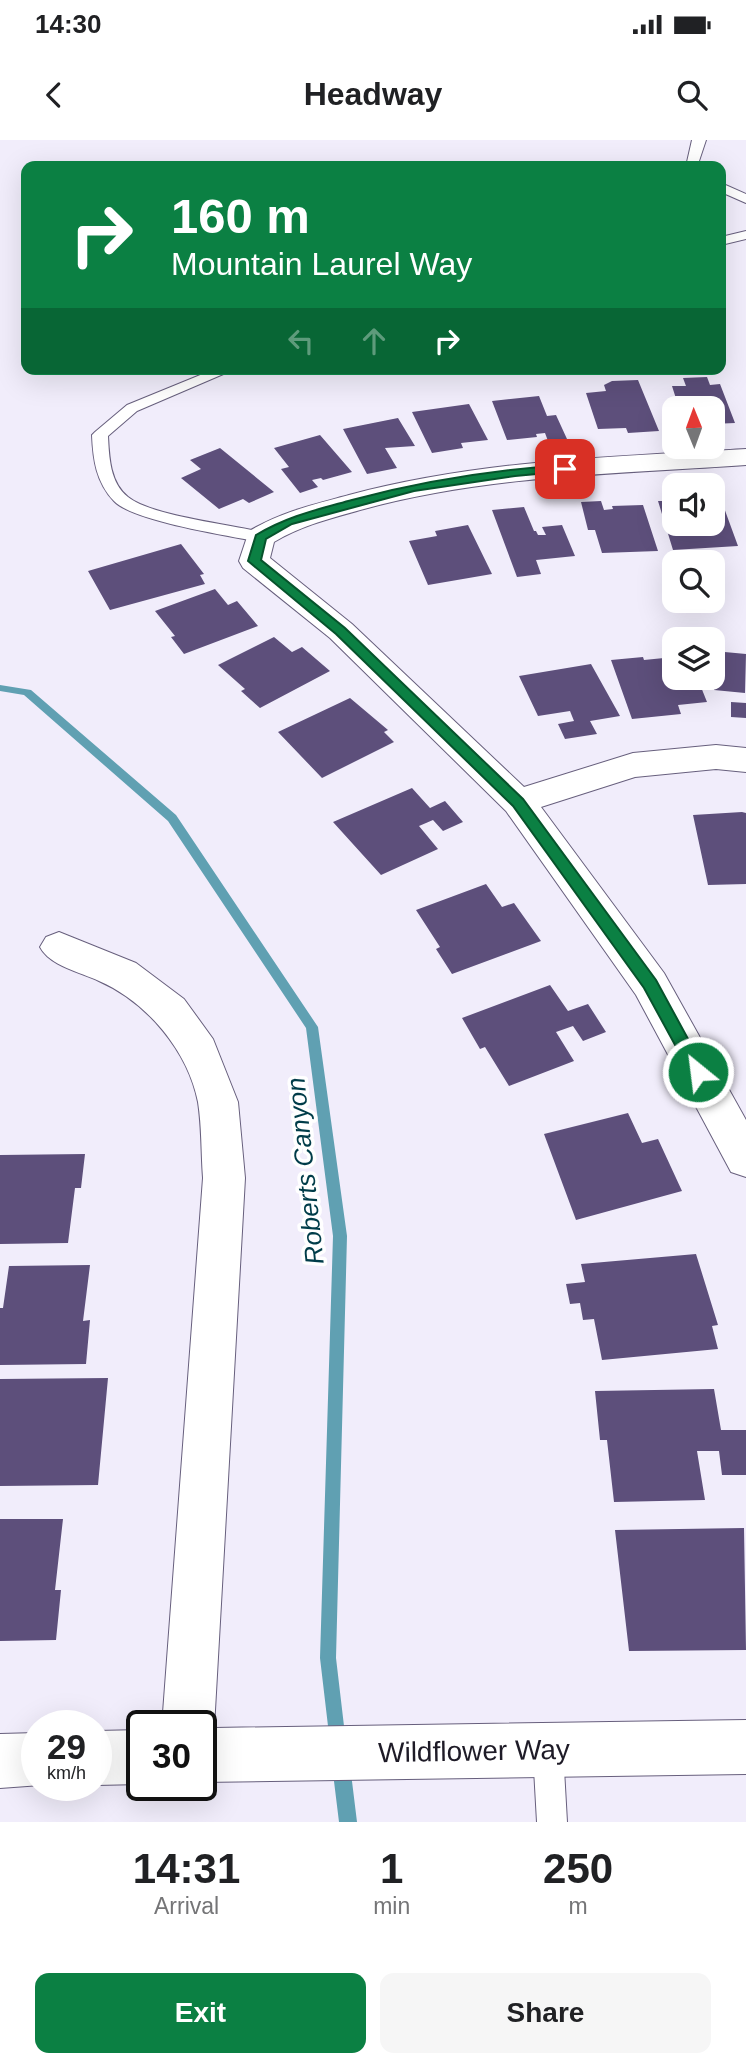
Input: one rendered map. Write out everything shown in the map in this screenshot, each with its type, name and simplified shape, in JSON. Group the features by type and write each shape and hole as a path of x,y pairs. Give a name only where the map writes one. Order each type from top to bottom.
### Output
{"street":[{"path":"746,457 515,472 413,487 288,521 260,537 254,561 341,631 518,803 650,984 746,1159"},
{"path":"518,803 634,765 716,757 746,760"},
{"path":"58,947 122,974 170,1010 199,1051 218,1102 223,1178 189,1710"},
{"name":"Wildflower Way","path":"218,1755 746,1747"},
{"path":"0,1761 21,1760"}],"lane":[{"path":"693,161 697,142 701,140"},
{"path":"726,189 746,199"},
{"path":"726,240 746,235"},
{"path":"213,375 132,408 100,435 101,470 122,502 180,520 260,537"},
{"path":"548,1750 552,1822"}],"building":[{"path":"707,377 710,385 720,384 725,396 675,396 672,386 686,386 683,378"},
{"path":"638,380 659,431 628,433 626,428 598,429 586,393 606,391 604,385 612,381"},
{"path":"539,396 547,416 556,415 567,439 548,441 545,433 536,434 537,437 507,440 492,401"},
{"path":"725,397 735,423 725,423"},
{"path":"469,404 488,440 461,443 463,448 432,453 412,412"},
{"path":"398,418 415,446 385,448 397,468 367,474 343,429"},
{"path":"320,435 352,472 323,480 312,480 318,487 300,493 281,469 289,467 274,448"},
{"path":"220,448 274,492 249,503 243,499 219,509 181,478 201,469 190,460"},
{"path":"601,501 604,510 613,509 612,506 643,505 658,551 602,553 595,530 588,530 581,502"},
{"path":"524,507 538,535 546,535 542,527 562,525 575,556 536,560 541,574 517,577 492,510"},
{"path":"725,510 738,546 673,550 669,536 725,536"},
{"path":"468,525 492,574 428,585 409,541 437,536 435,531"},
{"path":"181,544 204,574 200,575 205,584 110,610 88,571"},
{"path":"215,589 228,605 237,601 258,626 184,654 171,637 175,636 155,611"},
{"path":"274,637 292,652 302,647 330,671 260,708 241,691 245,689 218,665"},
{"path":"725,652 746,654 745,693 714,690 725,690"},
{"path":"662,658 662,690 702,690 707,702 678,705 681,714 632,719 611,660"},
{"path":"591,664 620,716 590,721 597,734 565,739 558,724 574,721 570,711 538,716 519,676"},
{"path":"350,698 388,730 384,732 394,742 322,778 278,732"},
{"path":"731,702 746,703 746,718 731,717"},
{"path":"412,788 430,808 445,801 463,822 443,831 433,820 419,826 438,849 381,875 333,822"},
{"path":"746,813 746,884 708,885 693,815"},
{"path":"486,884 502,907 514,903 541,941 452,974 436,949 440,947 416,910"},
{"path":"550,985 568,1011 588,1004 606,1032 583,1041 573,1026 556,1032 574,1061 509,1086 485,1047 480,1049 462,1018"},
{"path":"628,1113 642,1143 658,1139 682,1191 576,1220 544,1134"},
{"path":"85,1154 81,1188 75,1188 68,1243 0,1244 0,1155"},
{"path":"696,1254 718,1325 712,1326 718,1349 602,1360 594,1319 583,1320 580,1303 570,1304 566,1284 585,1282 581,1264"},
{"path":"90,1265 83,1321 90,1320 86,1364 0,1365 0,1308 3,1308 9,1266"},
{"path":"108,1378 98,1485 0,1486 0,1379"},
{"path":"714,1389 721,1430 746,1430 746,1475 722,1475 719,1451 697,1451 705,1500 614,1502 607,1440 600,1440 595,1391"},
{"path":"0,1519 63,1519 55,1590 61,1590 56,1640 0,1641"},
{"path":"744,1528 746,1650 629,1651 615,1530"}],"waterway":[{"name":"Roberts Canyon","path":"0,688 27,692 172,818 312,1027 340,1236 328,1658 338,1743"},
{"name":"Roberts Canyon","path":"341,1765 348,1822"}],"route":[{"path":"565,469 515,472 413,487 288,521 260,537 254,561 341,631 518,803 650,984 698,1072"}]}
